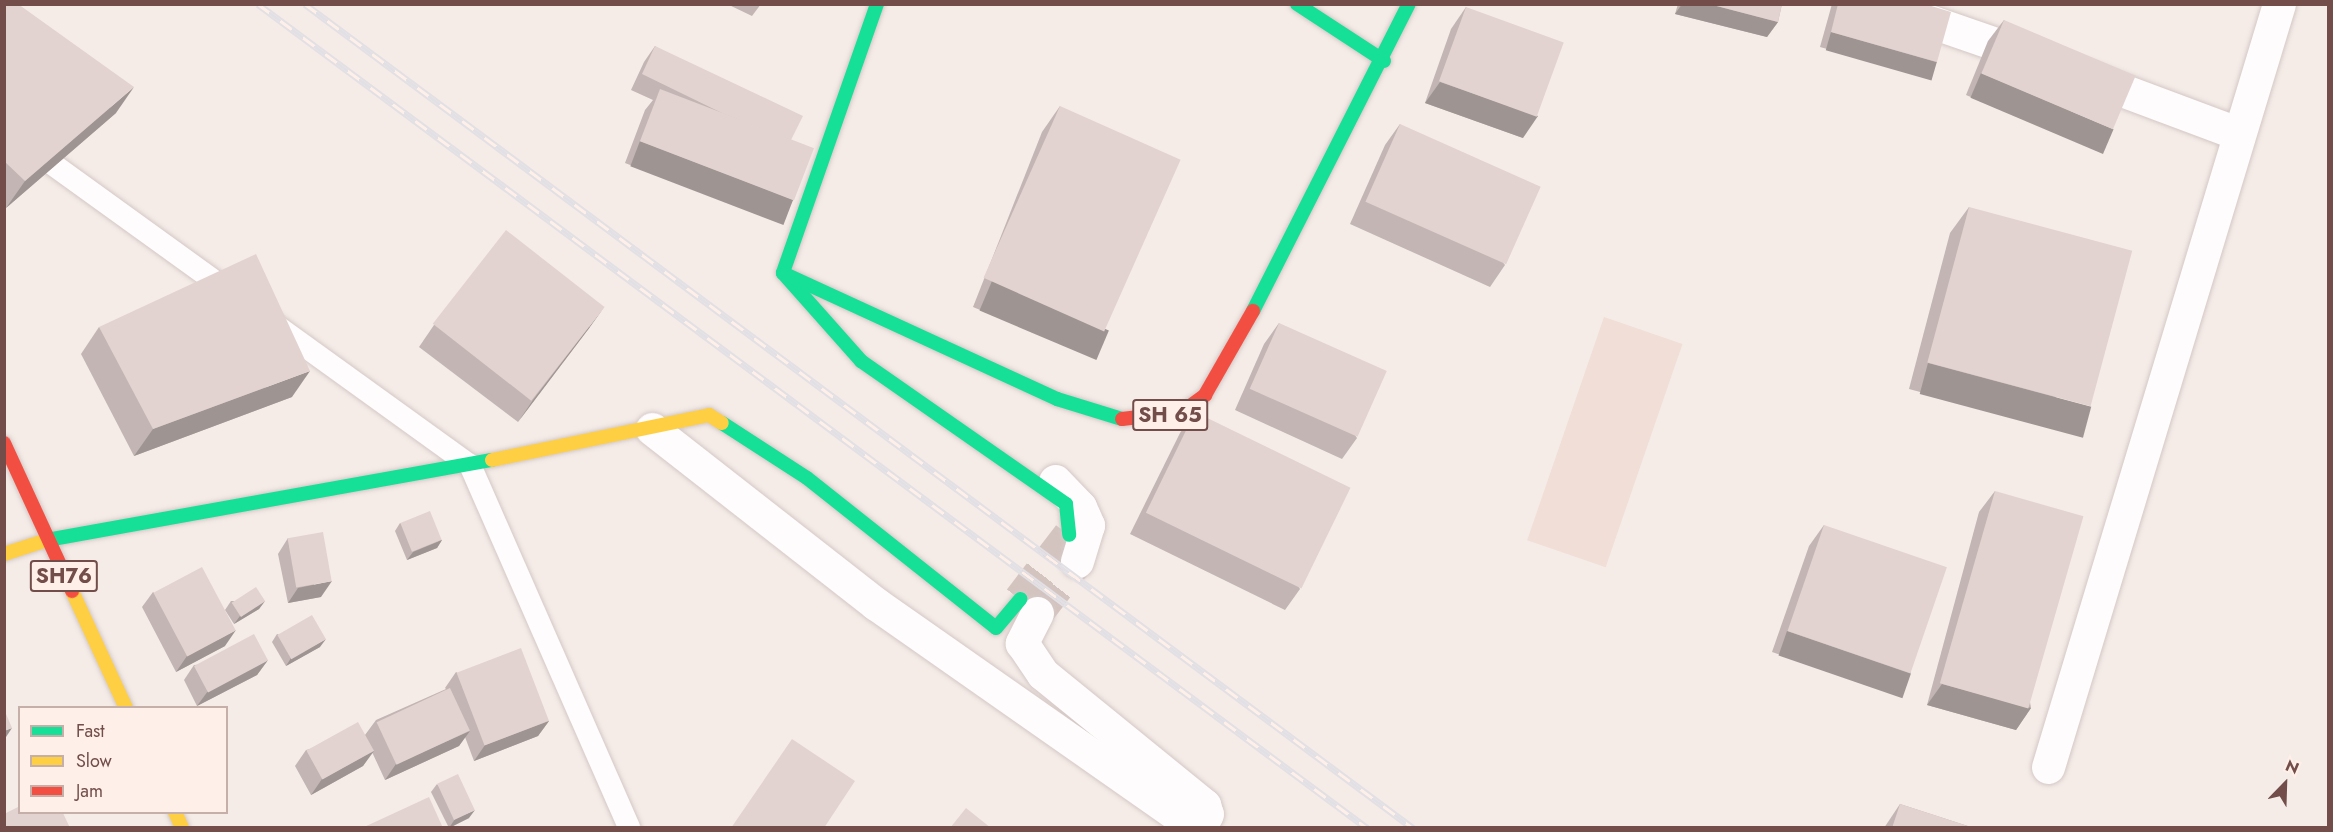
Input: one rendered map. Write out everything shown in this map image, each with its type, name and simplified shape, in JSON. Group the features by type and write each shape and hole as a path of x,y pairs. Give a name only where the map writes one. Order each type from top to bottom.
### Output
{"main road":[{"path":"1297,4 1384,61 1409,4"},
{"path":"788,276 874,6"},
{"name":"SH 65","path":"788,276 1057,399 1124,420 1182,412 1222,372 1384,61"},
{"path":"4,554 47,540 470,465 652,429 709,415 807,478 996,628 1028,606"},
{"name":"SH76","path":"4,443 125,706"},
{"path":"175,814 182,828"}],"street":[{"path":"1880,4 2237,133"},
{"path":"2048,767 2237,133 2279,4"},
{"path":"788,276 905,384 1062,487 1088,525 1073,548"},
{"path":"652,429 876,604 1198,828 1207,814 1203,806 1043,674 1022,643 1028,606"}],"lane":[{"path":"4,140 37,153 470,465 629,828"}],"shaded area":[{"path":"1604,317 1682,344 1606,567 1527,540"}],"building":[{"path":"4,4 18,4 134,87 25,181 4,161"},
{"path":"1709,4 1782,4 1778,22"},
{"path":"1838,4 1925,4 1951,12 1937,62 1831,32"},
{"path":"1466,7 1564,43 1537,117 1439,81"},
{"path":"2004,20 2136,76 2113,129 1981,73"},
{"path":"655,46 803,116 791,140 724,114 642,74"},
{"path":"660,89 814,148 794,200 640,141"},
{"path":"1060,106 1181,160 1104,331 984,278"},
{"path":"1400,124 1541,187 1506,264 1365,202"},
{"path":"1969,207 2132,251 2091,406 1927,363"},
{"path":"506,230 605,307 531,401 433,324"},
{"path":"256,254 310,371 153,429 99,327"},
{"path":"1279,323 1387,371 1358,437 1250,389"},
{"path":"1195,412 1350,488 1301,589 1146,513"},
{"path":"1995,491 2083,516 2028,709 1940,683"},
{"path":"430,511 442,540 412,552 400,523"},
{"path":"1824,525 1947,567 1910,673 1788,631"},
{"path":"323,532 332,581 296,587 288,538"},
{"path":"202,567 236,631 187,656 153,593"},
{"path":"256,587 265,601 241,617 232,603"},
{"path":"312,615 326,639 291,659 277,635"},
{"path":"254,634 268,660 208,692 194,666"},
{"path":"521,648 549,721 485,746 457,673"},
{"path":"450,688 470,731 396,765 377,722"},
{"path":"4,709 12,728 4,731"},
{"path":"358,722 374,751 322,779 306,751"},
{"path":"792,739 855,781 824,828 731,828"},
{"path":"458,774 475,810 454,820 437,784"},
{"path":"429,797 443,828 362,828"},
{"path":"1900,804 1974,828 1892,828"},
{"path":"18,807 18,814 63,814 70,828 4,828 4,814"},
{"path":"966,808 991,828 950,828"}],"tunnel":[{"path":"1020,599 1069,535"},
{"path":"1037,613 1077,561"}],"railway":[{"path":"258,4 1367,828"},
{"path":"305,4 1413,828"}],"traffic: fast":[{"path":"877,4 783,273 861,361 1066,504 1069,535"},
{"path":"1297,4 1384,61"},
{"path":"1253,311 1409,4"},
{"path":"783,273 1057,399 1122,419"},
{"path":"722,423 807,478 996,628 1020,599"},
{"path":"47,540 492,460"}],"traffic: slow":[{"path":"492,460 709,415 722,423"},
{"path":"4,554 47,540"},
{"path":"72,591 125,706"},
{"path":"176,814 182,828"}],"traffic: jam":[{"path":"1122,419 1182,412 1205,395 1253,311"},
{"path":"4,443 72,591"}]}
